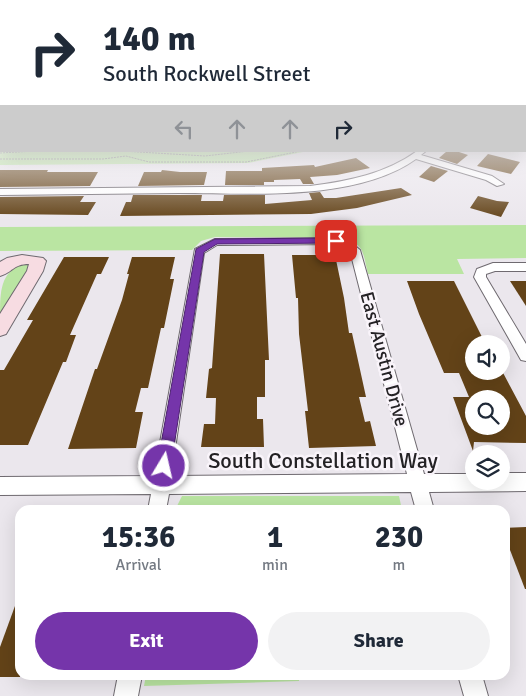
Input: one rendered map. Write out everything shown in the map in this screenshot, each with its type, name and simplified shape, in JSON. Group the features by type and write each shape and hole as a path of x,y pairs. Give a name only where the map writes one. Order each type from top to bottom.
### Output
{"street":[{"path":"0,192 294,190 335,185 377,175 398,167 415,156"},
{"path":"426,156 489,178 500,184"},
{"name":"East Austin Drive","path":"161,486 199,251 208,244 215,242 344,242 355,250 424,505"},
{"path":"0,271 5,264 25,259 38,262 35,271 0,329"},
{"path":"526,267 492,267 481,272 480,277 526,356"},
{"name":"South Constellation Way","path":"0,486 526,482"},
{"path":"158,505 161,486"},
{"path":"126,696 129,680"},
{"path":"471,680 476,696"}],"path":[{"path":"0,159 103,159 122,156"},
{"path":"128,156 149,162 246,162 274,156"}],"green space":[{"path":"0,156 281,156 248,163 0,165"},
{"path":"526,225 526,258 457,259 464,274 368,274 363,253 358,245 338,237 215,237 201,241 192,250 0,251 0,227"},
{"path":"23,264 28,265 30,270 0,317 0,299 3,284 10,272"},
{"path":"182,496 399,496 401,505 178,505"},
{"path":"145,680 299,680 299,681 144,686"}],"building":[{"path":"441,156 466,156 457,164 439,158"},
{"path":"486,156 498,156 520,162 511,174 477,166"},
{"path":"356,158 370,168 337,175 310,177 314,184 303,184 300,179 274,180 274,182 264,182 264,185 225,185 226,171 262,171 262,168 314,165 315,167"},
{"path":"431,166 448,171 434,182 419,177"},
{"path":"0,170 98,172 90,186 0,187"},
{"path":"162,170 207,172 204,185 138,186 144,172 161,172"},
{"path":"401,188 412,195 357,208 311,214 120,216 126,202 131,202 133,195 202,195 201,201 223,201 224,195 265,195 265,204 312,200 309,193 320,192 324,198 336,198"},
{"path":"84,196 80,202 96,202 88,215 0,214 0,197"},
{"path":"478,196 509,202 501,217 470,208"},
{"path":"220,254 264,254 269,360 265,360 265,397 257,397 257,419 263,419 264,447 201,447 204,424 215,424 216,398 206,398 209,369 212,368"},
{"path":"292,255 335,255 349,333 352,333 366,397 359,397 365,422 370,421 376,446 309,448 305,411 308,411 299,334 298,298 296,298"},
{"path":"64,257 109,257 101,274 97,274 70,335 76,335 66,362 63,362 28,445 0,445 0,370 4,370 33,320 27,320"},
{"path":"132,257 175,257 170,279 174,279 164,328 161,328 148,388 141,388 135,412 143,412 136,448 68,449 95,369 97,369 122,300"},
{"path":"407,281 454,281 481,335 465,335 465,380 507,380 526,416 526,443 474,442 474,445 471,445 467,435 510,435 510,390 466,390 459,373 444,373"},
{"path":"510,281 526,281 526,306"},
{"path":"453,397 465,397 465,429"},
{"path":"526,527 526,589 510,550 510,528"},
{"path":"15,606 15,677 0,677 0,647"}],"route":[{"path":"164,466 199,251 208,244 215,242 336,241"}]}
